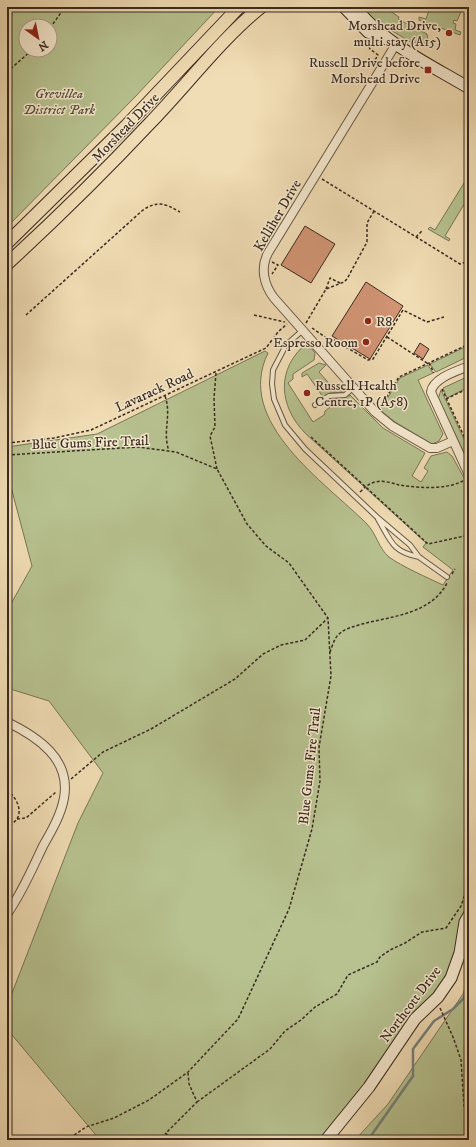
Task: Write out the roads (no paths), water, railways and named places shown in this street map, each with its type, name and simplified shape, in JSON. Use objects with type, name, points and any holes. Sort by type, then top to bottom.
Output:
[{"type":"main road","name":"Morshead Drive","points":[[7,243],[127,125],[239,7]]},
{"type":"main road","name":"Morshead Drive","points":[[7,264],[150,124],[236,30],[261,7]]},
{"type":"street","points":[[344,7],[368,32],[392,42],[469,88]]},
{"type":"street","points":[[356,7],[363,17],[392,42]]},
{"type":"street","name":"Kelliher Drive","points":[[392,42],[266,256],[264,276],[267,288],[354,388],[384,420],[425,447],[437,448],[453,441]]},
{"type":"street","points":[[467,478],[453,441],[432,396],[432,388],[440,380],[469,366]]},
{"type":"street","points":[[7,722],[29,733],[46,747],[58,760],[64,772],[66,784],[64,800],[54,825],[28,878],[7,914]]},
{"type":"street","name":"Northcott Drive","points":[[326,1140],[369,1087],[415,1019],[438,997],[451,978],[460,953],[465,922],[469,915]]},
{"type":"lane","points":[[303,330],[286,345],[274,366],[272,384],[277,408],[285,425],[295,439],[377,517],[410,545],[419,557],[449,578]]},
{"type":"lane","points":[[315,405],[329,396],[345,395],[354,388]]},
{"type":"lane","points":[[377,517],[397,549],[405,554],[419,557]]},
{"type":"waterway","points":[[368,1140],[413,1076],[413,1049],[434,1021],[453,1009],[463,999],[469,987]]},
{"type":"place","name":"Morshead Drive, multi stay (A15)","points":[[449,33]]},
{"type":"place","name":"Russell Drive before Morshead Drive","points":[[428,70]]},
{"type":"place","name":"R8","points":[[368,321]]},
{"type":"place","name":"Espresso Room","points":[[366,342]]},
{"type":"place","name":"Russell Health Centre, 1P (A58)","points":[[307,393]]},
{"type":"park label","name":"Grevillea District Park","points":[[59,102]]}]
